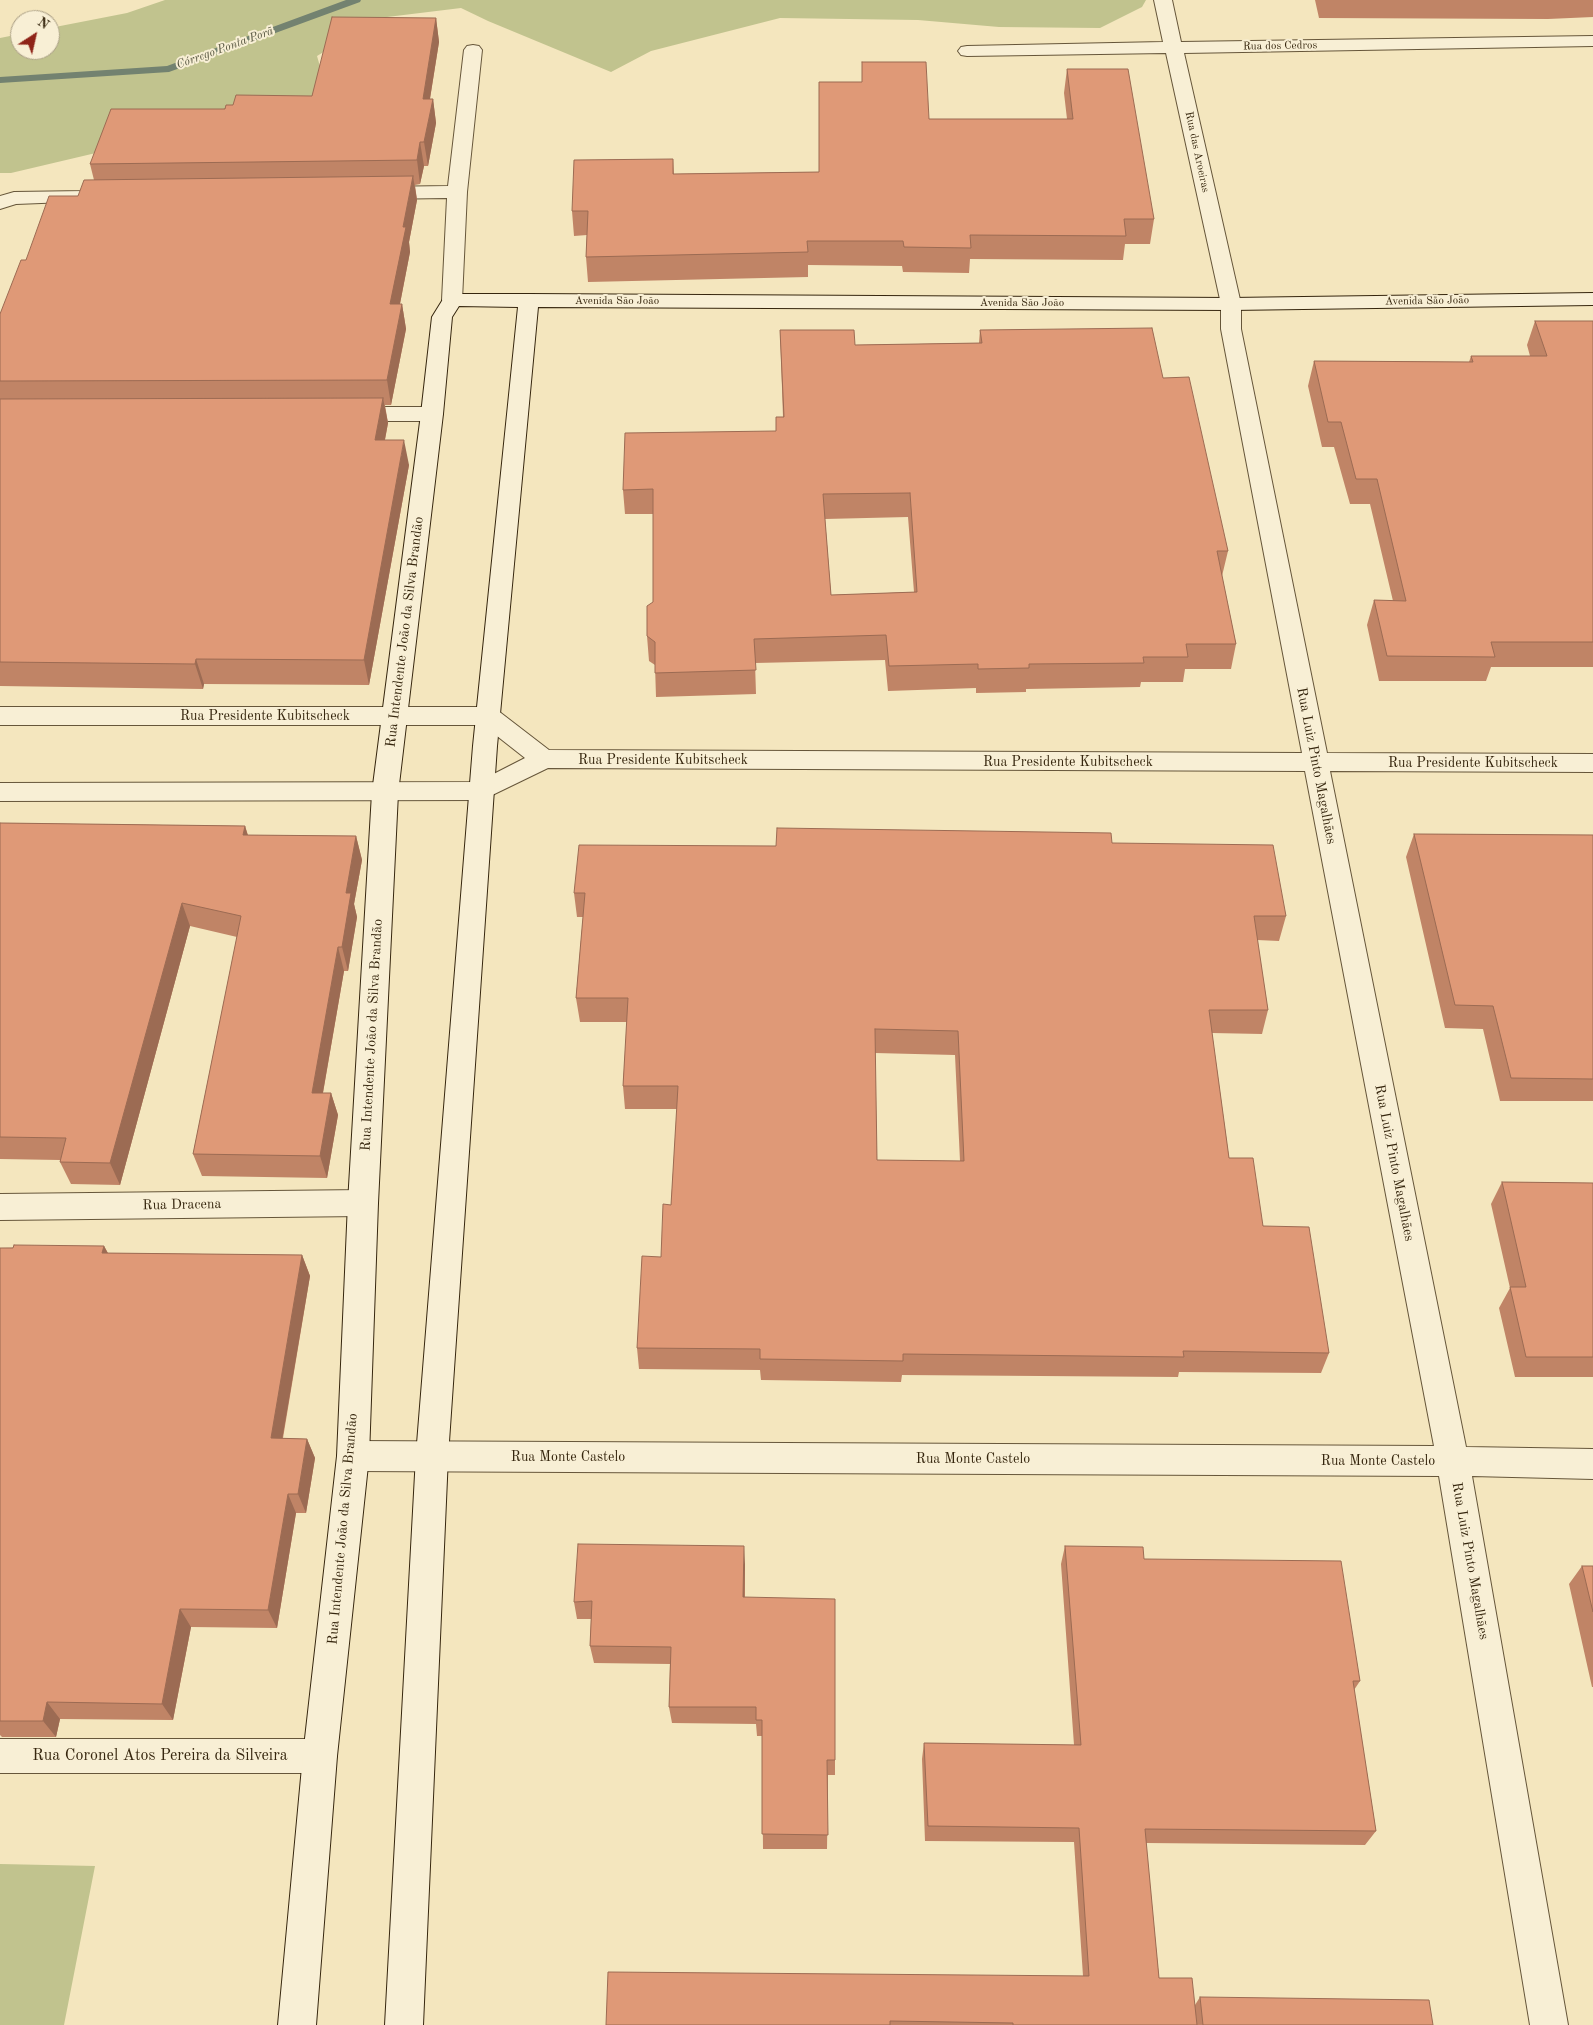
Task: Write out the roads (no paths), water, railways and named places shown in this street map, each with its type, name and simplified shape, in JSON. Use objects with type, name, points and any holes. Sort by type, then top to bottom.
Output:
[{"type":"street","name":"Rua das Aroeiras","points":[[1163,0],[1231,304]]},
{"type":"street","name":"Rua dos Cedros","points":[[967,51],[1593,41]]},
{"type":"street","name":"Rua Intendente João da Silva Brandão","points":[[297,2025],[320,1756],[353,1456],[385,793],[432,414],[442,317],[452,300],[457,192],[473,50]]},
{"type":"street","points":[[358,193],[457,192]]},
{"type":"street","points":[[7,200],[103,197]]},
{"type":"street","name":"Avenida São João","points":[[452,300],[1231,304],[1593,299]]},
{"type":"street","points":[[404,2025],[432,1456],[488,716],[529,300]]},
{"type":"street","name":"Rua Luiz Pinto Magalhães","points":[[1231,304],[1232,329],[1453,1461],[1549,2025]]},
{"type":"street","points":[[324,414],[432,414]]},
{"type":"street","name":"Rua Presidente Kubitscheck","points":[[0,716],[488,716]]},
{"type":"street","points":[[488,716],[544,759]]},
{"type":"street","name":"Rua Presidente Kubitscheck","points":[[0,792],[385,793],[482,791],[544,759],[1593,763]]},
{"type":"street","name":"Rua Dracena","points":[[0,1206],[364,1203]]},
{"type":"street","name":"Rua Monte Castelo","points":[[353,1456],[1453,1461],[1593,1464]]},
{"type":"street","name":"Rua Coronel Atos Pereira da Silveira","points":[[0,1756],[320,1756]]},
{"type":"waterway","name":"Córrego Ponta Porã","points":[[0,80],[169,69],[356,0]]}]
